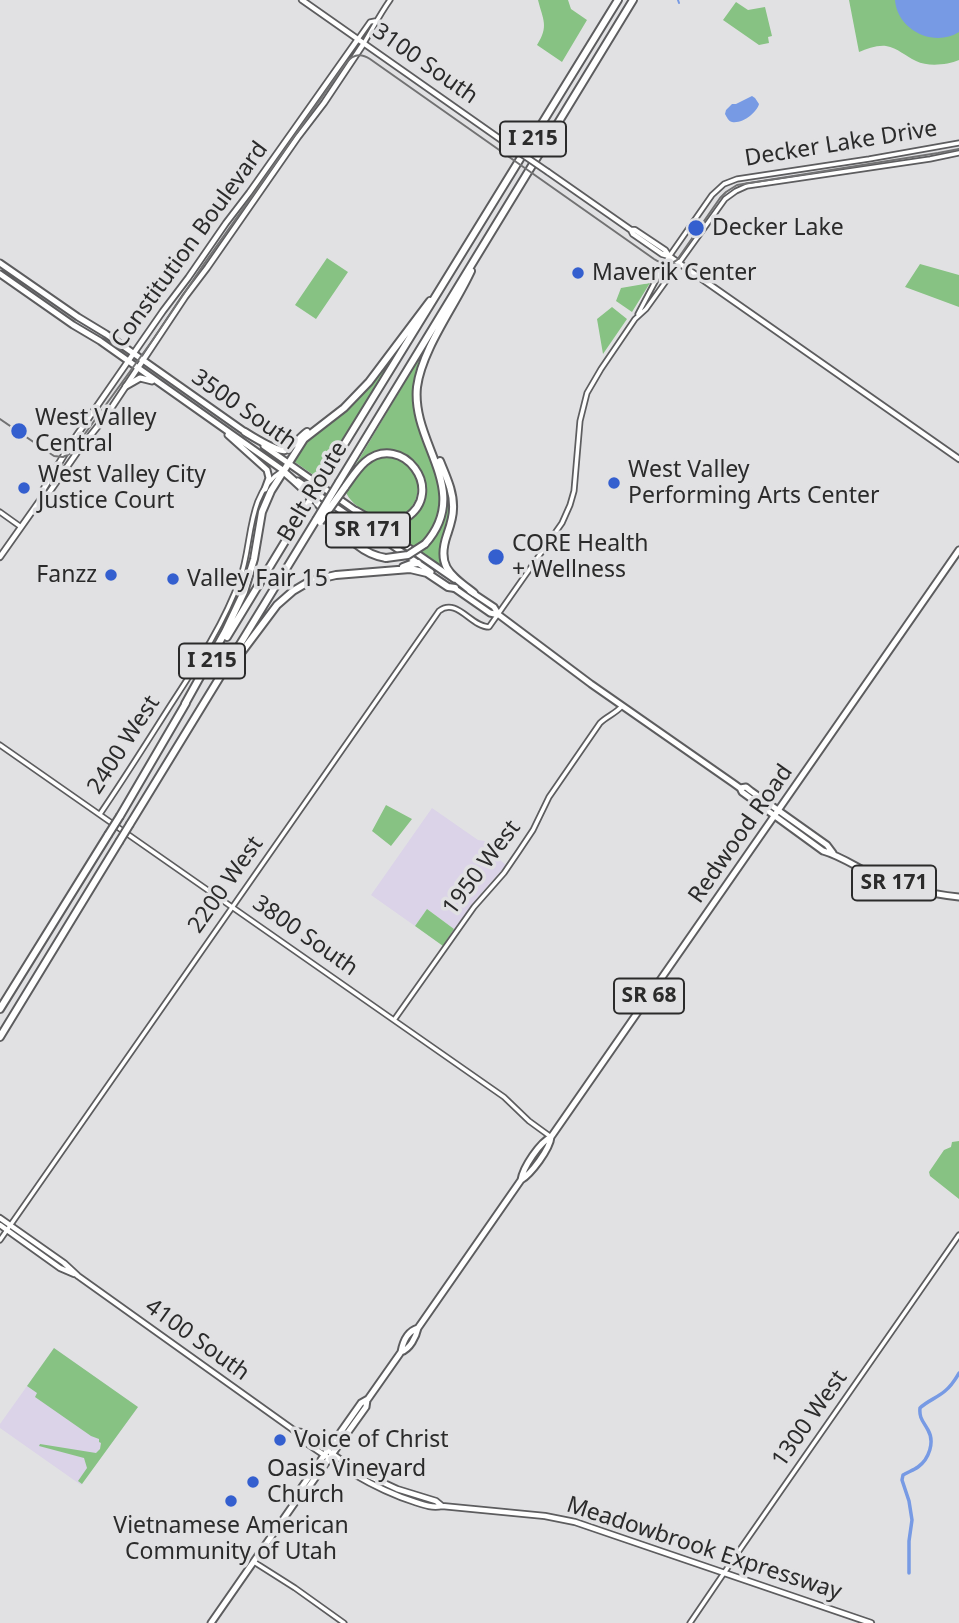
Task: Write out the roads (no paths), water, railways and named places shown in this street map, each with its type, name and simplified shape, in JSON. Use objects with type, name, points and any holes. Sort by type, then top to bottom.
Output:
[{"type":"highway","name":"Belt Route","points":[[0,1009],[618,0]]},
{"type":"highway","name":"Belt Route","points":[[0,1037],[298,549],[342,485],[482,246],[633,0]]},
{"type":"highway","points":[[284,471],[358,546],[370,554],[386,558],[408,555],[425,544],[438,525],[444,498],[442,480],[418,413],[416,396],[421,369],[427,352],[482,246]]},
{"type":"highway","points":[[186,704],[244,592],[254,559],[264,506],[301,442],[344,408],[374,376],[449,278]]},
{"type":"highway","points":[[421,369],[419,392],[422,417],[451,491],[453,503],[452,520],[443,548],[443,561],[450,574],[474,593]]},
{"type":"highway","points":[[245,432],[282,450],[316,429]]},
{"type":"highway","points":[[342,485],[371,458],[382,454],[404,458],[419,474],[421,499],[404,519],[383,523],[356,511]]},
{"type":"highway","points":[[395,570],[418,563]]},
{"type":"highway","points":[[202,706],[270,613],[293,591],[310,581],[327,576],[410,569],[423,571],[447,587],[455,588]]},
{"type":"main road","name":"3100 South","points":[[302,0],[631,230],[633,234],[678,262],[959,459]]},
{"type":"main road","name":"Constitution Boulevard","points":[[43,496],[43,490],[64,453],[358,39]]},
{"type":"main road","name":"Constitution Boulevard","points":[[0,557],[111,408],[185,297],[330,96],[364,44]]},
{"type":"main road","name":"3500 South","points":[[0,262],[494,607],[499,615],[622,706],[740,788],[746,787],[776,813],[827,845],[835,854],[894,883],[959,897]]},
{"type":"main road","name":"3500 South","points":[[0,274],[490,613],[499,615]]},
{"type":"main road","points":[[126,386],[140,378],[159,384]]},
{"type":"main road","points":[[221,428],[267,470],[269,478],[265,489]]},
{"type":"main road","name":"Redwood Road","points":[[211,1623],[298,1498],[303,1495],[361,1403],[368,1399],[401,1352],[406,1350],[418,1328],[520,1180],[528,1176],[550,1143],[551,1137],[959,550]]},
{"type":"main road","points":[[0,1218],[9,1228]]},
{"type":"main road","points":[[0,1225],[9,1228]]},
{"type":"main road","name":"4100 South","points":[[9,1228],[64,1263],[78,1276],[295,1431],[302,1432],[329,1455]]},
{"type":"main road","name":"Meadowbrook Expressway","points":[[329,1455],[381,1482],[436,1501],[442,1506]]},
{"type":"main road","name":"Meadowbrook Expressway","points":[[329,1455],[350,1473],[427,1506],[545,1516],[575,1522],[871,1623]]},
{"type":"main road","points":[[395,1494],[397,1492],[416,1496]]},
{"type":"street","name":"Constitution Boulevard","points":[[358,39],[390,0]]},
{"type":"street","name":"Constitution Boulevard","points":[[364,44],[375,26],[375,20]]},
{"type":"street","name":"Decker Lake Drive","points":[[499,615],[565,517],[575,483],[584,401],[596,376],[635,319],[669,256],[720,186],[732,180],[959,143]]},
{"type":"street","name":"Decker Lake Drive","points":[[635,319],[646,309],[725,199],[743,188],[959,153]]},
{"type":"street","name":"2400 West","points":[[100,814],[183,686],[227,611],[243,572],[255,511],[265,489],[276,475],[284,471]]},
{"type":"street","points":[[0,512],[21,527]]},
{"type":"street","name":"2200 West","points":[[0,1240],[439,611],[446,606],[453,607],[486,628],[499,615]]},
{"type":"street","name":"1950 West","points":[[394,1020],[478,901],[519,852],[549,797],[600,723],[622,706]]},
{"type":"street","name":"3800 South","points":[[0,745],[505,1097],[529,1121],[551,1137]]},
{"type":"street","name":"1300 West","points":[[690,1623],[959,1235]]},
{"type":"street","points":[[254,1562],[344,1623]]},
{"type":"water","points":[[895,0],[959,0],[959,32],[939,38],[918,33],[902,20]]},
{"type":"water","points":[[752,96],[759,104],[749,117],[741,121],[730,121],[725,114],[726,110],[732,104]]},
{"type":"waterway","points":[[909,1573],[912,1520],[903,1475],[922,1464],[930,1450],[930,1435],[921,1417],[920,1408],[947,1389],[959,1373]]},
{"type":"tram line","points":[[0,419],[54,456],[63,457],[71,453],[346,63],[354,56],[370,59],[654,259],[666,264],[677,260],[720,198],[737,185],[959,149]]},
{"type":"place","name":"Decker Lake","points":[[696,228]]},
{"type":"place","name":"Maverik Center","points":[[578,273]]},
{"type":"place","name":"West Valley Central","points":[[19,431]]},
{"type":"place","name":"West Valley Performing Arts Center","points":[[614,483]]},
{"type":"place","name":"West Valley City Justice Court","points":[[24,488]]},
{"type":"place","name":"CORE Health + Wellness","points":[[496,557]]},
{"type":"place","name":"Fanzz","points":[[111,575]]},
{"type":"place","name":"Valley Fair 15","points":[[173,579]]},
{"type":"place","name":"Voice of Christ","points":[[280,1440]]},
{"type":"place","name":"Oasis Vineyard Church","points":[[253,1482]]},
{"type":"place","name":"Vietnamese American Community of Utah","points":[[231,1501]]}]
